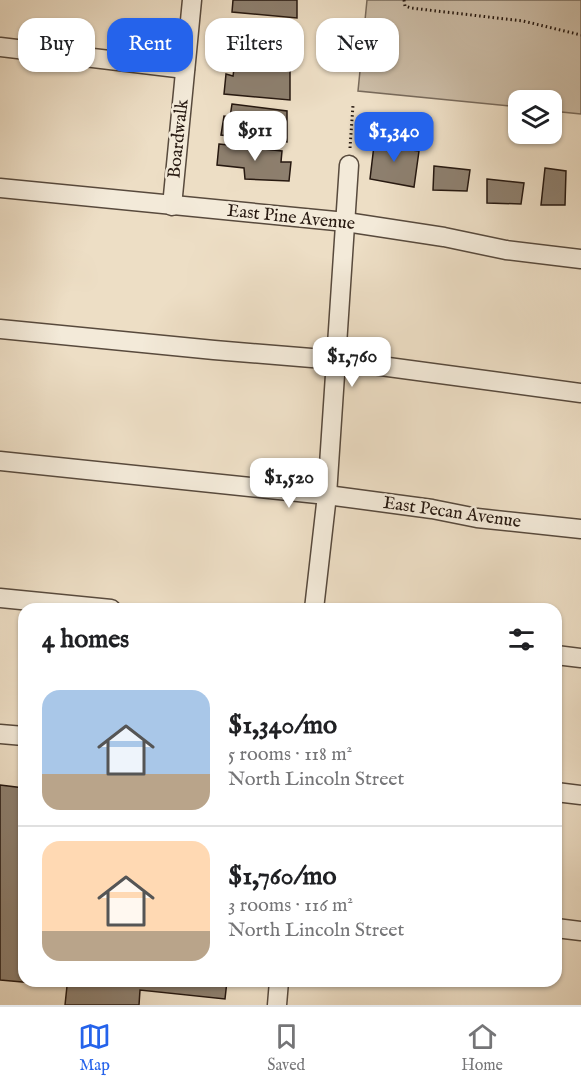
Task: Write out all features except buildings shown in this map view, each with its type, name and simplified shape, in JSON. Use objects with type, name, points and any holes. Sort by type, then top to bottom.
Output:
[{"type":"street","name":"Boardwalk","points":[[190,18],[192,0]]},
{"type":"street","points":[[0,47],[107,60]]},
{"type":"street","name":"Boardwalk","points":[[172,206],[185,72]]},
{"type":"street","points":[[315,603],[327,495],[349,165]]},
{"type":"street","name":"East Pine Avenue","points":[[0,188],[346,222],[444,237],[506,250],[581,259]]},
{"type":"street","points":[[0,329],[336,360],[581,393]]},
{"type":"street","name":"East Pecan Avenue","points":[[0,461],[327,495],[432,509],[477,518],[581,529]]},
{"type":"street","points":[[0,598],[50,603]]},
{"type":"street","points":[[562,656],[581,658]]},
{"type":"street","points":[[0,734],[18,736]]},
{"type":"street","points":[[562,793],[581,795]]},
{"type":"street","points":[[562,929],[581,931]]},
{"type":"street","points":[[277,1005],[278,987]]},
{"type":"path","points":[[404,0],[405,6],[411,8],[523,21],[581,35]]},
{"type":"path","points":[[349,165],[353,105]]},
{"type":"shaded area","points":[[367,0],[581,0],[581,114],[562,112],[562,90],[508,90],[508,106],[358,91],[360,72],[399,72],[399,18],[365,18]]}]
